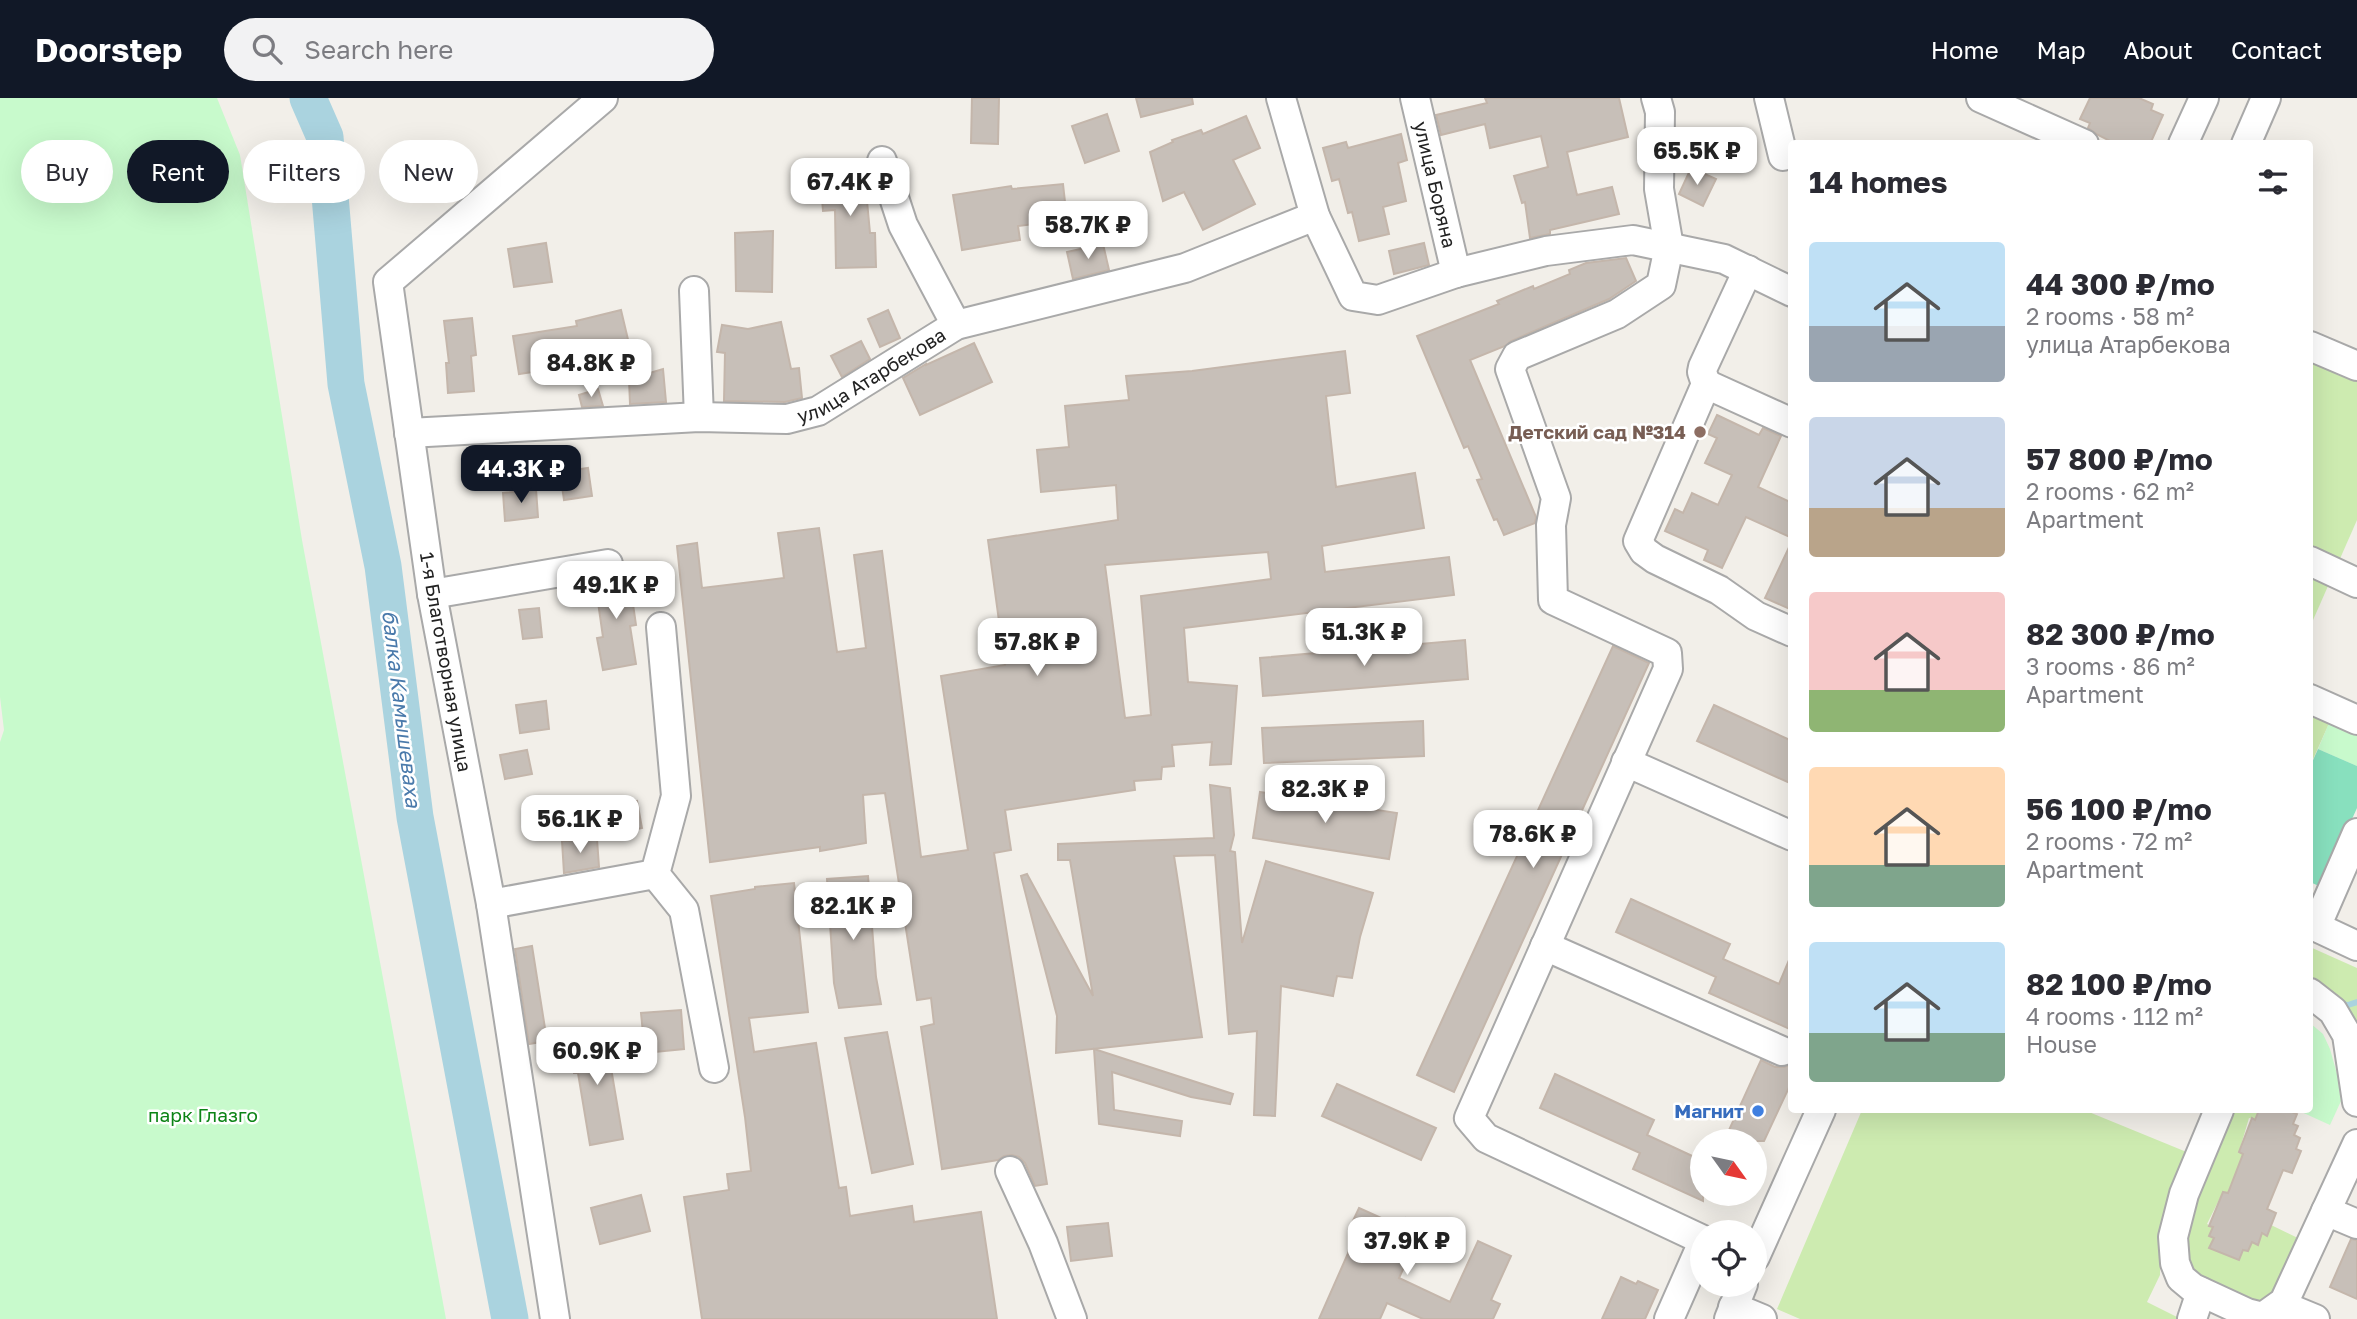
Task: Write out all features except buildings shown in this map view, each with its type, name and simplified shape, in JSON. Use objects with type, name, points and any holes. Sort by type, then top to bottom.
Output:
[{"type":"street","name":"1-я Благотворная улица","points":[[555,1319],[491,904],[432,594],[388,282],[603,98]]},
{"type":"street","points":[[1281,98],[1315,216],[1353,296],[1378,300],[1456,272],[1546,251],[1633,240],[1724,259],[1788,290]]},
{"type":"street","name":"улица Боряна","points":[[1415,98],[1456,272]]},
{"type":"street","points":[[1656,98],[1660,112],[1659,188],[1669,247],[1661,285],[1617,314],[1517,356],[1510,369],[1556,498],[1551,525],[1553,600],[1667,653],[1668,669],[1469,1118],[1486,1138],[1690,1235]]},
{"type":"street","points":[[1769,98],[1783,156]]},
{"type":"street","points":[[1981,98],[2075,140]]},
{"type":"street","points":[[2185,140],[2204,98]]},
{"type":"street","points":[[2248,140],[2266,98]]},
{"type":"street","points":[[882,161],[903,225],[956,325]]},
{"type":"street","name":"улица Атарбекова","points":[[409,433],[699,417],[787,419],[818,411],[956,325],[1185,268],[1315,216]]},
{"type":"street","points":[[1748,270],[1703,367],[1706,384],[1638,541],[1644,551],[1655,559],[1719,590],[1756,616],[1788,630]]},
{"type":"street","points":[[694,291],[699,417]]},
{"type":"street","points":[[2313,347],[2357,366]]},
{"type":"street","points":[[1706,384],[1788,421]]},
{"type":"street","points":[[2313,562],[2357,583]]},
{"type":"street","points":[[432,594],[608,564]]},
{"type":"street","points":[[654,874],[676,796],[661,627]]},
{"type":"street","points":[[2313,700],[2357,720]]},
{"type":"street","points":[[1626,762],[1788,834]]},
{"type":"street","points":[[2357,833],[2313,926],[2357,946]]},
{"type":"street","points":[[491,904],[654,874]]},
{"type":"street","points":[[654,874],[684,910],[714,1068]]},
{"type":"street","points":[[1545,946],[1783,1051]]},
{"type":"street","points":[[2313,995],[2333,1011],[2347,1035],[2357,1102]]},
{"type":"street","points":[[1767,1230],[1820,1113]]},
{"type":"street","points":[[2218,1113],[2184,1194],[2173,1237],[2175,1263],[2181,1278],[2201,1292],[2247,1313],[2263,1317],[2281,1305],[2357,1144]]},
{"type":"street","points":[[1010,1171],[1043,1243],[1072,1319]]},
{"type":"street","points":[[2326,1211],[2357,1224]]},
{"type":"street","points":[[1669,1319],[1690,1271]]},
{"type":"street","points":[[2192,1319],[2201,1292]]},
{"type":"street","points":[[1735,1304],[1762,1319]]},
{"type":"street","points":[[2281,1305],[2315,1319]]},
{"type":"green space","name":"парк Глазго","points":[[0,98],[217,98],[240,155],[243,203],[248,203],[302,540],[446,1319],[0,1319],[0,742],[4,730],[0,697]]},
{"type":"green space","points":[[2313,348],[2357,366],[2357,520],[2313,620]]},
{"type":"green space","points":[[2313,712],[2332,717],[2313,759]]},
{"type":"green space","points":[[2332,716],[2357,727],[2357,766],[2318,749]]},
{"type":"green space","points":[[2318,749],[2357,766],[2357,808],[2321,887],[2313,883],[2313,760]]},
{"type":"green space","points":[[2313,948],[2357,968],[2357,1059],[2313,989]]},
{"type":"green space","points":[[2313,1026],[2323,1034],[2337,1074],[2341,1101],[2330,1125],[2304,1113],[2313,1113]]},
{"type":"green space","points":[[1861,1113],[2091,1113],[2189,1153],[2161,1222],[2160,1275],[2147,1302],[2181,1319],[1800,1319],[1777,1309]]},
{"type":"green space","points":[[2234,1113],[2261,1113],[2255,1120],[2249,1118],[2239,1152],[2243,1154],[2234,1184],[2231,1184],[2228,1193],[2223,1192],[2207,1224],[2213,1227],[2209,1236],[2214,1238],[2210,1248],[2239,1260],[2243,1250],[2252,1242],[2258,1244],[2262,1233],[2267,1235],[2271,1225],[2302,1240],[2267,1307],[2190,1273],[2182,1229],[2226,1122]]},
{"type":"waterway","name":"балка Камышеваха","points":[[308,98],[325,137],[346,384],[383,566],[415,817],[510,1319]]},
{"type":"waterway","points":[[2339,1004],[2357,1002]]},
{"type":"place","name":"Детский сад №314","points":[[1700,432]]},
{"type":"place","name":"Магнит","points":[[1758,1111]]}]
